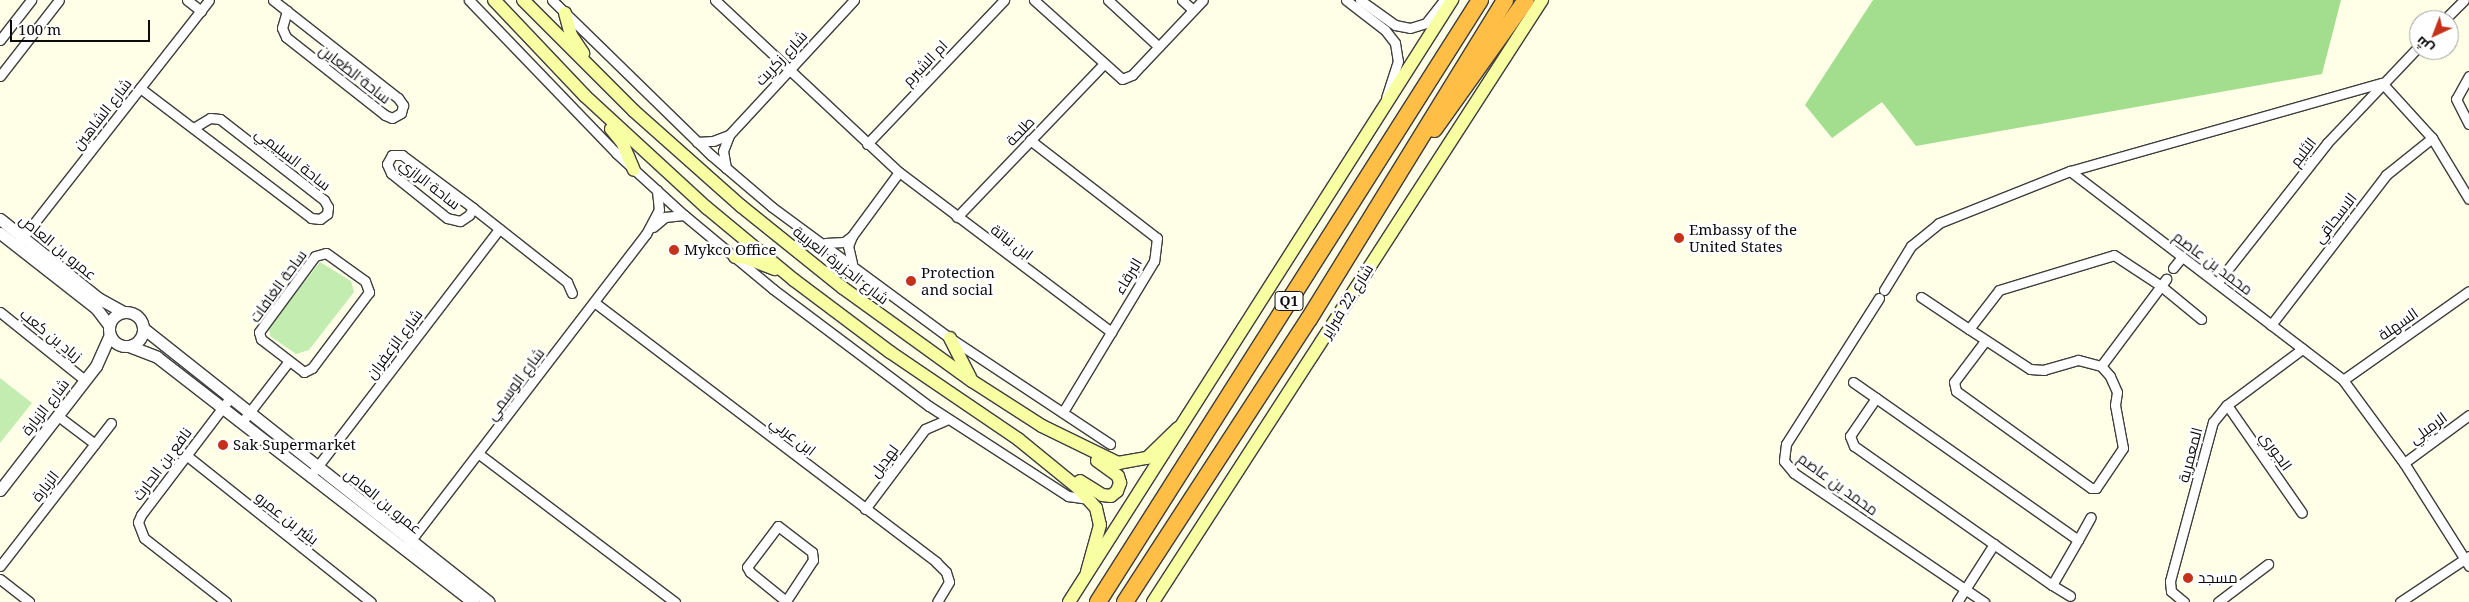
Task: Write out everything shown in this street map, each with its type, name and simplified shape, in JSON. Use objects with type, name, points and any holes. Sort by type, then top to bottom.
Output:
[{"type":"highway","name":"Q1","points":[[1098,602],[1480,0]]},
{"type":"highway","name":"شارع 22 فبراير","points":[[1125,602],[1411,155],[1505,0]]},
{"type":"highway","points":[[1411,155],[1447,114],[1526,0]]},
{"type":"main road","points":[[494,0],[585,96],[707,208],[794,280],[890,352],[1018,439],[1043,453],[1098,494],[1106,496],[1117,491],[1120,479],[1115,472],[1042,426]]},
{"type":"main road","name":"شارع الجزيرة العربية","points":[[523,0],[596,75],[677,151],[786,244],[885,320],[972,381],[1042,426],[1092,453],[1128,463],[1156,452],[1178,428]]},
{"type":"main road","points":[[1069,602],[1452,0]]},
{"type":"main road","name":"شارع 22 فبراير","points":[[1153,602],[1227,493],[1542,0]]},
{"type":"main road","points":[[565,13],[571,35],[596,75]]},
{"type":"main road","points":[[585,96],[622,142],[634,170]]},
{"type":"main road","points":[[734,257],[764,264],[794,280]]},
{"type":"main road","points":[[950,338],[972,381]]},
{"type":"main road","points":[[1018,439],[1089,499],[1098,513],[1101,530],[1087,572]]},
{"type":"street","points":[[0,40],[31,0]]},
{"type":"street","points":[[0,76],[60,0]]},
{"type":"street","points":[[187,0],[201,11]]},
{"type":"street","name":"شارع الشاهين","points":[[20,241],[209,0]]},
{"type":"street","name":"ساحة الظعاين","points":[[273,0],[398,98],[403,105],[399,116],[392,118],[385,115],[286,37],[282,28],[287,11]]},
{"type":"street","points":[[470,0],[634,170],[684,215],[818,326],[948,419],[1068,496],[1089,499]]},
{"type":"street","name":"شارع الجزيرة العربية","points":[[552,0],[726,168],[950,338],[1110,444]]},
{"type":"street","name":"ابن نباتة","points":[[715,0],[899,172],[1111,332]]},
{"type":"street","name":"شارع زكريت","points":[[729,135],[854,0]]},
{"type":"street","name":"ام الشبرم","points":[[867,144],[1004,0]]},
{"type":"street","points":[[1034,0],[1118,78],[1129,77],[1202,0]]},
{"type":"street","points":[[1108,0],[1159,47]]},
{"type":"street","points":[[1182,0],[1193,10]]},
{"type":"street","points":[[1346,0],[1385,30],[1395,43],[1398,61],[1385,106]]},
{"type":"street","points":[[1360,0],[1395,25],[1410,28],[1426,23],[1444,0]]},
{"type":"street","points":[[2454,10],[2464,0]]},
{"type":"street","name":"الثليم","points":[[2217,284],[2327,143],[2409,56]]},
{"type":"street","name":"طلحة","points":[[957,217],[1103,65]]},
{"type":"street","points":[[2469,76],[2456,99],[2469,124]]},
{"type":"street","points":[[2070,171],[2382,83],[2432,138],[2469,199]]},
{"type":"street","name":"ساحة السليمي","points":[[140,88],[195,127],[311,218],[320,219],[327,214],[328,207],[324,200],[220,119],[210,118],[195,127]]},
{"type":"street","points":[[697,142],[713,141],[729,135]]},
{"type":"street","points":[[726,168],[723,151],[729,135]]},
{"type":"street","name":"الاسحاقي","points":[[2271,325],[2386,175],[2432,138]]},
{"type":"street","name":"البرقاء","points":[[1030,140],[1157,238],[1154,261],[1063,412]]},
{"type":"street","name":"ساحة الرازي","points":[[474,208],[463,220],[450,220],[391,173],[388,160],[392,155],[402,155],[474,208],[567,282],[572,293]]},
{"type":"street","name":"محمد بن عاصم","points":[[1984,602],[1794,473],[1784,461],[1786,444],[1911,246],[1933,227],[2070,171],[2343,380],[2404,463],[2467,560]]},
{"type":"street","points":[[854,266],[848,246],[852,236],[899,172]]},
{"type":"street","name":"شارع الوسمي","points":[[406,546],[479,454],[646,234],[659,210],[658,190]]},
{"type":"street","name":"شارع الوسمي","points":[[646,234],[665,217],[684,215]]},
{"type":"street","name":"عمرو بن العاص","points":[[0,219],[20,241],[96,308],[109,330]]},
{"type":"street","name":"شارع الزعفران","points":[[314,471],[499,229]]},
{"type":"street","name":"عمرو بن العاص","points":[[0,233],[20,241],[98,298],[123,312]]},
{"type":"street","points":[[823,243],[838,243],[852,236]]},
{"type":"street","name":"ساحة الغافات","points":[[326,253],[366,281],[369,288],[368,295],[310,370],[301,371],[289,361],[261,339],[260,328],[315,256],[326,253]]},
{"type":"street","points":[[1969,329],[2000,290],[2109,257],[2122,259],[2163,282],[2201,319]]},
{"type":"street","points":[[2173,268],[2182,257]]},
{"type":"street","points":[[2101,366],[2163,282]]},
{"type":"street","name":"السهلة","points":[[2343,380],[2469,291]]},
{"type":"street","points":[[1921,297],[2030,369],[2044,370],[2078,360],[2101,366],[2117,392],[2115,405],[2123,448],[2096,488],[2091,488],[1956,391],[1954,382],[1985,341]]},
{"type":"street","name":"ابن عربي","points":[[594,302],[946,572],[949,582],[937,602]]},
{"type":"street","name":"زياد بن كعب","points":[[0,312],[85,380]]},
{"type":"street","points":[[123,312],[136,316],[143,328],[138,341],[126,346],[109,330],[114,316],[123,312]]},
{"type":"street","name":"عمرو بن العاص","points":[[143,328],[226,403]]},
{"type":"street","name":"شارع الزبارة","points":[[96,366],[109,330]]},
{"type":"street","name":"عمرو بن العاص","points":[[126,346],[157,357],[226,403],[406,546],[482,601]]},
{"type":"street","name":"شارع الزبارة","points":[[0,490],[96,366],[126,346]]},
{"type":"street","name":"المعمرية","points":[[2184,602],[2172,591],[2172,575],[2213,422],[2227,405],[2302,348]]},
{"type":"street","points":[[245,417],[289,361]]},
{"type":"street","points":[[1853,382],[2078,540]]},
{"type":"street","points":[[1876,398],[1850,436],[1854,446],[2070,596]]},
{"type":"street","name":"نافع بن الحارث","points":[[226,403],[141,515],[139,531],[226,602]]},
{"type":"street","name":"الجوري","points":[[2227,405],[2302,513]]},
{"type":"street","name":"لهديل","points":[[865,510],[924,430],[929,406]]},
{"type":"street","name":"الرميلي","points":[[2404,463],[2469,415]]},
{"type":"street","points":[[58,416],[95,444]]},
{"type":"street","name":"لهديل","points":[[924,430],[948,419]]},
{"type":"street","name":"الزبارة","points":[[0,566],[111,423]]},
{"type":"street","points":[[479,454],[674,602]]},
{"type":"street","name":"بشر بن عمرو","points":[[186,455],[371,602]]},
{"type":"street","points":[[2052,585],[2092,517]]},
{"type":"street","points":[[778,526],[808,545],[813,560],[787,602],[747,567],[778,526]]},
{"type":"street","points":[[1957,602],[1994,544]]},
{"type":"street","points":[[2400,602],[2467,560]]},
{"type":"street","points":[[2218,602],[2268,564]]},
{"type":"street","points":[[0,579],[29,602]]},
{"type":"green space","points":[[1873,0],[2341,0],[2322,74],[1916,146],[1882,102],[1832,138],[1805,105]]},
{"type":"green space","points":[[320,262],[351,281],[354,292],[309,350],[296,354],[270,336],[269,327]]},
{"type":"green space","points":[[0,378],[32,403],[0,443]]},
{"type":"place","name":"Embassy of the United States","points":[[1679,238]]},
{"type":"place","name":"Mykco Office","points":[[674,250]]},
{"type":"place","name":"Protection and social","points":[[911,281]]},
{"type":"place","name":"Sak Supermarket","points":[[223,445]]},
{"type":"place","name":"مسجد","points":[[2188,578]]}]
